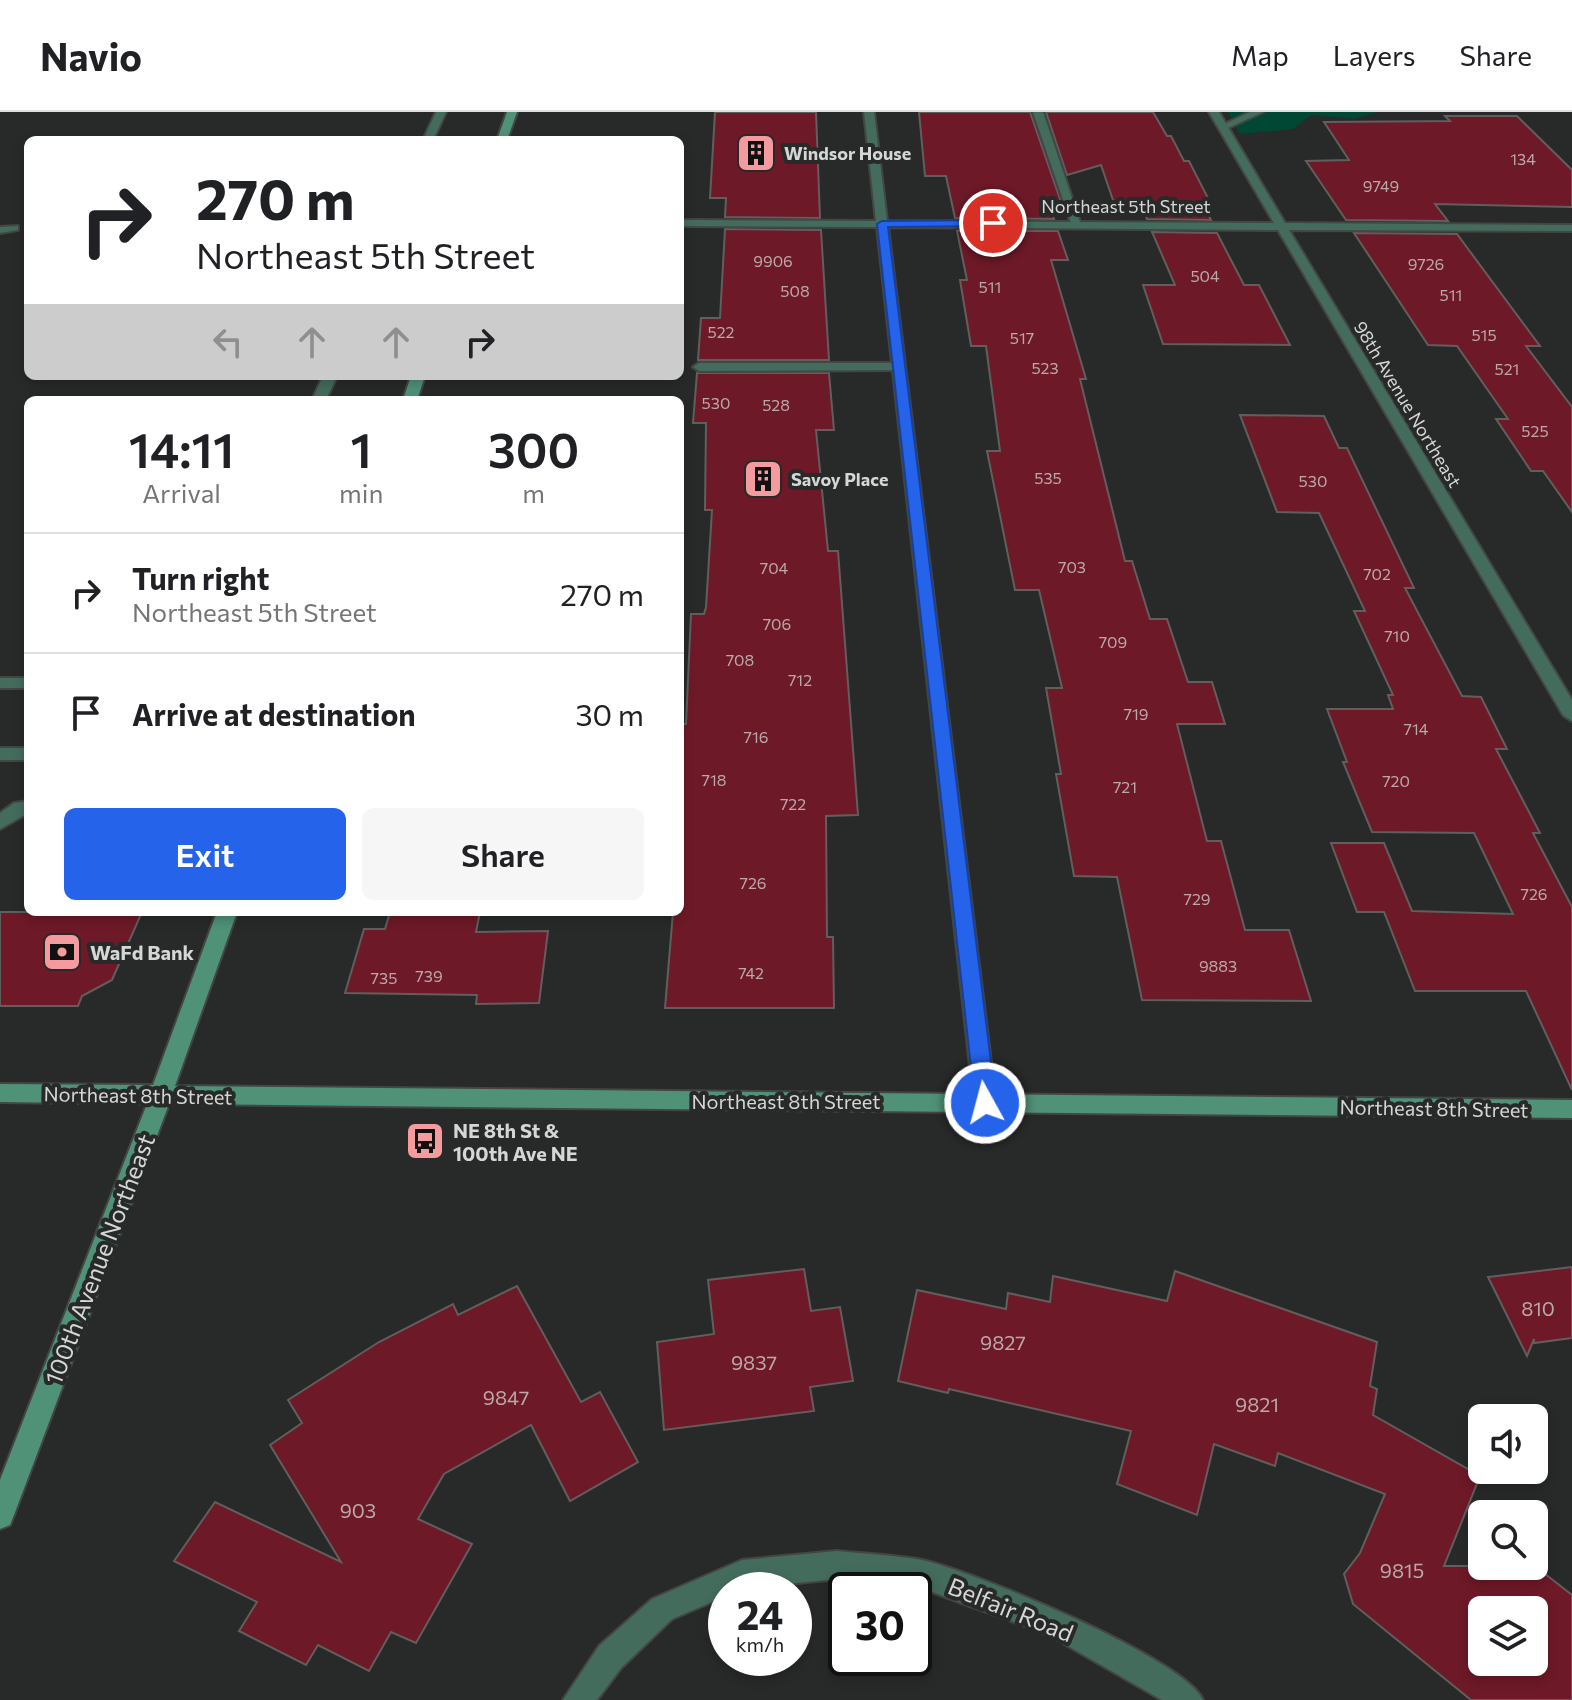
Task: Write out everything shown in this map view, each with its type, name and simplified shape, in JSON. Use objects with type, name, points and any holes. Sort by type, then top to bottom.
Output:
[{"type":"main road","points":[[503,136],[512,112]]},
{"type":"main road","name":"100th Avenue Northeast","points":[[0,1515],[162,1095],[226,916]]},
{"type":"main road","name":"Northeast 8th Street","points":[[0,1093],[1572,1109]]},
{"type":"street","points":[[430,136],[441,112]]},
{"type":"street","points":[[869,112],[985,1103]]},
{"type":"street","points":[[1038,112],[1077,223]]},
{"type":"street","name":"98th Avenue Northeast","points":[[1214,112],[1572,715]]},
{"type":"street","points":[[1223,127],[1258,112]]},
{"type":"street","name":"Northeast 5th Street","points":[[684,223],[1572,228]]},
{"type":"street","points":[[0,230],[14,228]]},
{"type":"street","points":[[699,367],[899,367]]},
{"type":"street","points":[[0,683],[24,683]]},
{"type":"street","points":[[0,754],[24,754]]},
{"type":"street","points":[[0,823],[24,807]]},
{"type":"street","name":"Belfair Road","points":[[578,1700],[610,1657],[662,1609],[742,1574],[837,1565],[924,1575],[1057,1623],[1188,1700]]},
{"type":"green space","points":[[1228,112],[1378,112],[1354,119],[1311,115],[1293,129],[1240,134]]},
{"type":"building","name":"Windsor House","points":[[715,112],[816,112],[820,218],[725,217],[726,198],[710,198]]},
{"type":"building","points":[[919,112],[1030,112],[1061,202],[1048,202],[1054,219],[955,218],[946,176],[925,176]]},
{"type":"building","points":[[1046,112],[1153,112],[1184,161],[1189,161],[1211,204],[1203,204],[1211,220],[1147,219],[1140,203],[1114,203],[1101,165],[1067,175]]},
{"type":"building","points":[[1445,116],[1517,116],[1572,170],[1572,207],[1435,204],[1448,221],[1346,220],[1306,161],[1349,160],[1324,122],[1450,121]]},
{"type":"building","points":[[725,229],[821,230],[829,360],[698,360],[701,318],[720,318]]},
{"type":"building","points":[[957,231],[1058,231],[1068,260],[1051,260],[1086,379],[1080,379],[1125,561],[1132,561],[1150,619],[1167,619],[1188,682],[1212,682],[1225,724],[1177,724],[1207,841],[1221,841],[1245,930],[1289,930],[1311,1001],[1142,1000],[1117,877],[1074,876],[1056,774],[1061,774],[1046,688],[1062,688],[1039,590],[1015,590],[987,451],[1000,451],[986,346],[971,346],[960,280],[967,280]]},
{"type":"building","points":[[1152,232],[1217,233],[1244,285],[1259,285],[1290,345],[1163,344],[1143,285],[1175,285]]},
{"type":"building","points":[[1354,233],[1457,234],[1540,346],[1526,346],[1572,407],[1572,512],[1543,471],[1531,471],[1496,419],[1508,419],[1457,346],[1428,345]]},
{"type":"building","points":[[697,373],[829,373],[834,430],[816,430],[828,551],[838,551],[858,815],[826,816],[827,937],[833,937],[834,1008],[665,1008],[673,916],[684,916],[684,724],[691,614],[704,614],[706,607],[712,510],[705,510],[706,423],[693,423]]},
{"type":"building","points":[[1240,415],[1324,416],[1339,448],[1347,448],[1414,588],[1405,588],[1462,696],[1481,697],[1507,749],[1496,749],[1540,833],[1533,833],[1572,907],[1572,1090],[1526,991],[1415,991],[1384,912],[1357,912],[1331,843],[1384,843],[1412,911],[1513,914],[1474,833],[1372,832],[1343,762],[1347,762],[1327,709],[1393,709],[1388,695],[1393,695],[1354,611],[1365,611],[1319,513],[1277,512]]},
{"type":"building","name":"WaFd Bank","points":[[0,912],[24,912],[24,916],[140,916],[112,980],[82,996],[78,1006],[0,1006]]},
{"type":"building","points":[[389,916],[479,916],[476,932],[548,931],[539,1003],[476,1004],[477,995],[345,993],[364,929],[385,929]]},
{"type":"building","points":[[1572,1267],[1572,1338],[1534,1343],[1534,1339],[1527,1356],[1488,1277]]},
{"type":"building","points":[[804,1269],[811,1311],[840,1307],[853,1381],[810,1387],[814,1411],[664,1430],[657,1342],[714,1334],[708,1280]]},
{"type":"building","points":[[1175,1271],[1377,1342],[1370,1386],[1377,1389],[1373,1415],[1468,1469],[1468,1484],[1477,1484],[1444,1566],[1468,1566],[1468,1580],[1548,1580],[1548,1576],[1572,1595],[1572,1700],[1471,1700],[1353,1604],[1344,1574],[1360,1553],[1385,1494],[1278,1453],[1275,1466],[1214,1444],[1197,1515],[1117,1484],[1131,1431],[949,1389],[948,1393],[898,1381],[917,1290],[1006,1309],[1008,1293],[1050,1302],[1053,1276],[1167,1301]]},
{"type":"building","points":[[517,1286],[581,1402],[600,1392],[638,1462],[570,1501],[531,1425],[444,1474],[418,1519],[472,1544],[416,1643],[391,1632],[369,1671],[318,1645],[306,1665],[239,1631],[257,1602],[174,1561],[215,1502],[341,1562],[270,1445],[302,1423],[288,1400],[379,1342],[453,1304],[458,1315]]},
{"type":"place","name":"Windsor House","points":[[756,153]]},
{"type":"place","name":"Savoy Place","points":[[763,479]]},
{"type":"place","name":"WaFd Bank","points":[[62,952]]},
{"type":"place","name":"NE 8th St & 100th Ave NE","points":[[425,1141]]},
{"type":"route","points":[[985,1103],[882,224],[993,223]]}]
